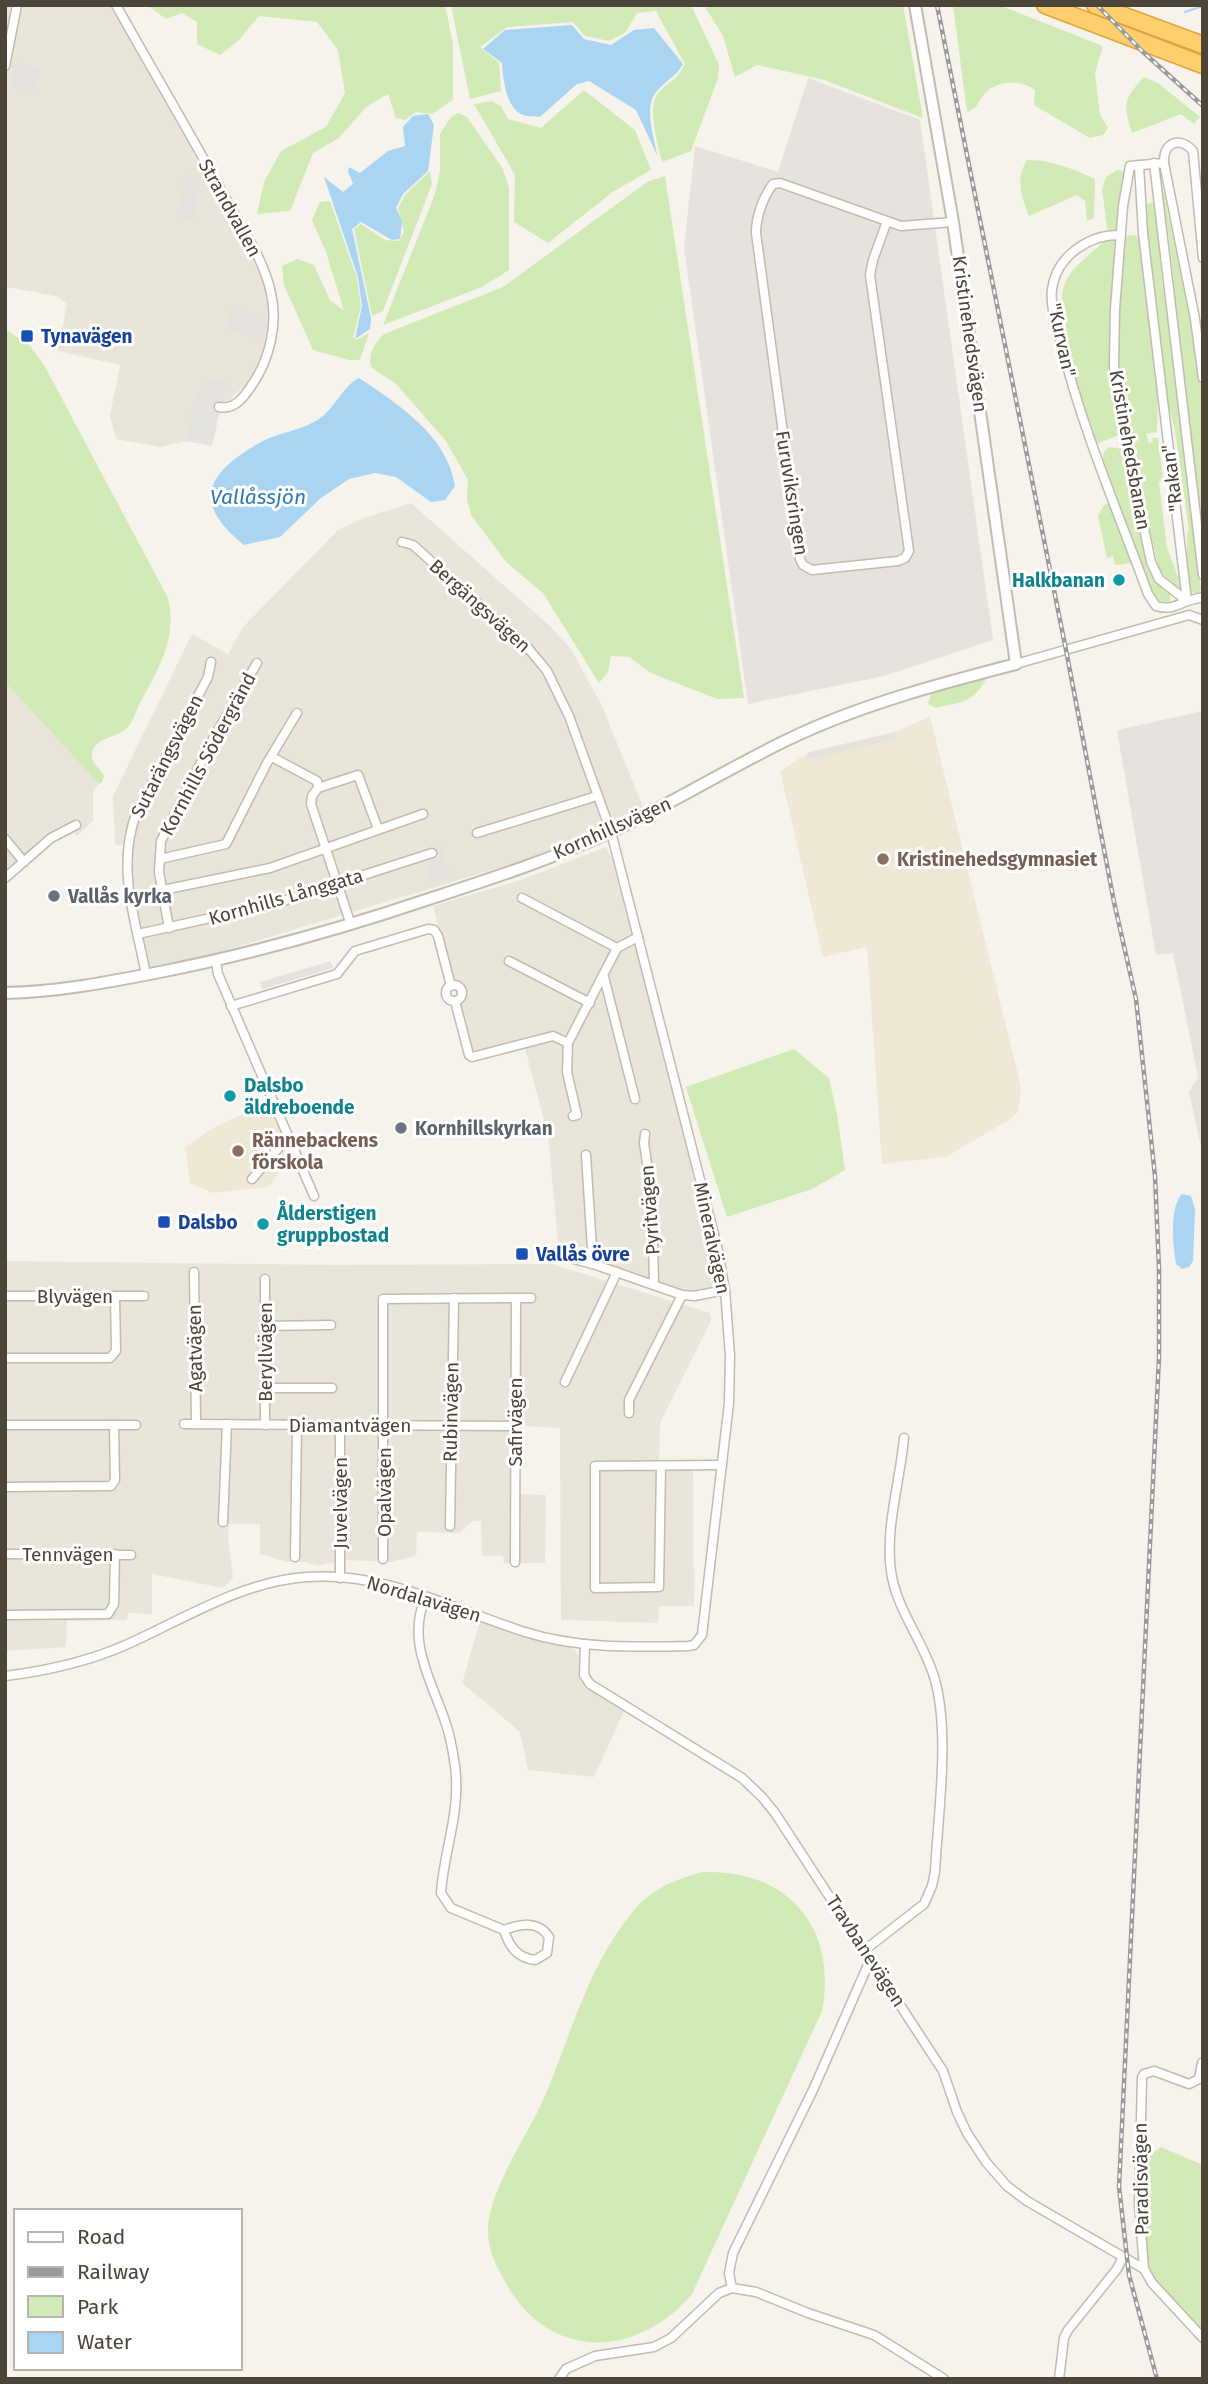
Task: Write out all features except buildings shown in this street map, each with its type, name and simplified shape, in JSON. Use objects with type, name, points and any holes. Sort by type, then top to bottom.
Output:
[{"type":"highway","points":[[1045,5],[1203,65]]},
{"type":"highway","points":[[1095,5],[1203,45]]},
{"type":"street","points":[[5,66],[17,5]]},
{"type":"street","name":"Strandvallen","points":[[116,5],[214,177],[269,284],[271,338],[264,362],[253,384],[236,404],[228,408],[219,407]]},
{"type":"street","name":"Kristinehedsvägen","points":[[915,5],[953,222],[1016,664]]},
{"type":"street","points":[[1203,258],[1193,151],[1185,144],[1174,142],[1169,144],[1165,151],[1164,163],[1195,319],[1203,378]]},
{"type":"street","points":[[1154,163],[1203,575]]},
{"type":"street","points":[[1139,165],[1164,163]]},
{"type":"street","name":"Kristinehedsbanan","points":[[1139,165],[1130,166],[1123,206],[1114,340],[1117,397],[1151,562],[1158,579],[1187,601]]},
{"type":"street","name":"\"Rakan\"","points":[[1139,165],[1143,233],[1187,601]]},
{"type":"street","name":"Furuviksringen","points":[[887,221],[870,275],[909,551],[905,558],[898,561],[812,570],[800,559],[756,224],[769,190],[778,183],[906,227],[953,222]]},
{"type":"street","name":"\"Kurvan\"","points":[[1078,403],[1052,306],[1052,288],[1060,268],[1077,247],[1092,238],[1121,235]]},
{"type":"street","name":"Kristinehedsbanan","points":[[1078,403],[1152,601],[1156,606],[1169,608],[1203,597]]},
{"type":"street","name":"Bergängsvägen","points":[[401,542],[413,545],[513,633],[538,659],[555,685],[569,716],[611,832]]},
{"type":"street","name":"Kornhillsvägen","points":[[5,993],[94,984],[146,975],[216,961],[351,925],[491,878],[611,832],[788,740],[876,704],[1189,615],[1199,613],[1203,621]]},
{"type":"street","name":"Sutarängsvägen","points":[[146,975],[126,876],[130,832],[136,814],[208,677],[211,662]]},
{"type":"street","name":"Kornhills Södergränd","points":[[169,928],[159,872],[161,841],[257,663]]},
{"type":"street","points":[[160,859],[226,844],[297,713]]},
{"type":"street","points":[[272,757],[318,785],[358,775],[378,828]]},
{"type":"street","points":[[318,785],[311,800],[351,925]]},
{"type":"street","points":[[477,833],[597,796]]},
{"type":"street","points":[[163,890],[270,868],[423,814]]},
{"type":"street","points":[[5,878],[51,838],[76,825]]},
{"type":"street","name":"Mineralvägen","points":[[611,832],[717,1246],[725,1290],[730,1356],[729,1403],[702,1635],[694,1645],[688,1646]]},
{"type":"street","points":[[5,839],[24,862]]},
{"type":"street","name":"Kornhills Långgata","points":[[138,934],[274,904],[432,853]]},
{"type":"street","points":[[522,898],[617,947]]},
{"type":"street","points":[[231,1006],[337,974],[355,951],[428,929],[434,930],[438,936],[451,986],[458,986],[461,990],[461,995],[455,1001],[469,1055],[472,1057],[553,1036],[568,1043]]},
{"type":"street","points":[[573,1116],[577,1115],[566,1072],[568,1043],[617,947],[638,937]]},
{"type":"street","points":[[216,961],[218,974],[231,1006],[314,1196]]},
{"type":"street","points":[[509,961],[590,1003]]},
{"type":"street","points":[[603,976],[635,1099]]},
{"type":"street","name":"Pyritvägen","points":[[645,1134],[652,1197],[654,1285]]},
{"type":"street","points":[[252,1179],[289,1140]]},
{"type":"street","points":[[586,1155],[593,1264]]},
{"type":"street","points":[[550,1253],[593,1264],[682,1295],[694,1296],[725,1290]]},
{"type":"street","name":"Agatvägen","points":[[194,1272],[196,1424]]},
{"type":"street","points":[[565,1382],[617,1272]]},
{"type":"street","name":"Beryllvägen","points":[[265,1279],[265,1425]]},
{"type":"street","points":[[629,1413],[629,1400],[682,1295]]},
{"type":"street","name":"Blyvägen","points":[[5,1296],[144,1296]]},
{"type":"street","points":[[5,1358],[114,1356],[115,1296]]},
{"type":"street","points":[[454,1298],[531,1298]]},
{"type":"street","name":"Opalvägen","points":[[383,1559],[383,1299],[454,1298]]},
{"type":"street","name":"Rubinvägen","points":[[450,1526],[454,1298]]},
{"type":"street","name":"Safirvägen","points":[[515,1562],[516,1298]]},
{"type":"street","points":[[265,1326],[331,1325]]},
{"type":"street","points":[[266,1388],[332,1388]]},
{"type":"street","points":[[5,1425],[136,1424]]},
{"type":"street","name":"Diamantvägen","points":[[184,1424],[333,1425],[340,1429],[346,1425],[515,1426]]},
{"type":"street","points":[[223,1522],[227,1424]]},
{"type":"street","points":[[5,1487],[111,1486],[115,1479],[114,1425]]},
{"type":"street","points":[[295,1557],[298,1426]]},
{"type":"street","name":"Juvelvägen","points":[[340,1429],[340,1577]]},
{"type":"street","points":[[866,1949],[925,1904],[934,1872],[942,1745],[939,1697],[935,1677],[894,1587],[890,1567],[890,1541],[904,1438]]},
{"type":"street","points":[[662,1466],[659,1587],[594,1588],[595,1466],[722,1465]]},
{"type":"street","name":"Tennvägen","points":[[5,1554],[131,1555]]},
{"type":"street","points":[[5,1615],[108,1615],[114,1604],[115,1555]]},
{"type":"street","name":"Nordalavägen","points":[[5,1676],[33,1673],[115,1648],[220,1599],[270,1583],[306,1577],[340,1577],[377,1582],[527,1632],[585,1644],[620,1647],[688,1646]]},
{"type":"street","points":[[426,1597],[418,1632],[422,1662],[446,1722],[455,1768],[454,1826],[441,1893],[451,1908],[504,1930],[526,1924],[538,1926],[549,1937],[547,1953],[540,1959],[525,1959],[510,1946],[504,1930]]},
{"type":"street","name":"Travbanevägen","points":[[585,1644],[584,1675],[590,1684],[729,1770],[762,1797],[866,1949],[943,2071],[967,2133],[995,2173],[1027,2201],[1144,2269]]},
{"type":"street","points":[[732,2288],[729,2273],[733,2253],[813,2090],[871,1958]]},
{"type":"street","name":"Paradisvägen","points":[[1144,2269],[1139,2203],[1142,2077],[1154,2071],[1189,2084],[1199,2079],[1202,2063]]},
{"type":"street","points":[[1059,2379],[1064,2338],[1068,2330],[1117,2269],[1123,2257]]},
{"type":"street","points":[[1144,2269],[1157,2288],[1203,2338]]},
{"type":"street","points":[[559,2379],[566,2370],[588,2359],[639,2351],[671,2338],[719,2293],[732,2288],[756,2292],[874,2335],[944,2379]]},
{"type":"shaded area","points":[[5,5],[110,5],[251,254],[262,279],[269,310],[265,343],[260,360],[247,383],[230,400],[222,403],[212,446],[187,441],[160,447],[116,439],[110,416],[120,365],[58,351],[67,304],[57,296],[5,287]]},
{"type":"shaded area","points":[[14,63],[40,69],[36,91],[10,87]]},
{"type":"shaded area","points":[[808,78],[920,120],[993,640],[884,676],[748,704],[684,247],[695,146],[778,172]]},
{"type":"shaded area","points":[[186,174],[201,176],[193,221],[177,218]]},
{"type":"shaded area","points":[[231,309],[267,315],[264,339],[226,330]]},
{"type":"shaded area","points":[[208,378],[228,381],[212,446],[187,441],[196,393],[205,395]]},
{"type":"shaded area","points":[[411,503],[551,627],[571,649],[602,706],[643,807],[528,859],[193,960],[147,971],[132,881],[131,845],[115,845],[113,796],[192,634],[228,654],[243,627],[338,530],[364,518]]},
{"type":"shaded area","points":[[5,682],[99,784],[93,791],[93,821],[77,836],[73,832],[54,840],[5,883]]},
{"type":"shaded area","points":[[1203,711],[1203,1156],[1189,1092],[1198,1077],[1173,953],[1156,955],[1117,730]]},
{"type":"shaded area","name":"Kristinehedsgymnasiet","points":[[930,716],[1021,1087],[1020,1100],[1018,1112],[1009,1120],[946,1157],[882,1164],[867,947],[823,957],[780,771],[809,752],[896,732]]},
{"type":"shaded area","points":[[896,732],[897,738],[807,760],[806,757],[809,752]]},
{"type":"shaded area","points":[[441,847],[450,877],[431,883],[425,861],[436,857],[434,849]]},
{"type":"shaded area","points":[[606,847],[612,859],[674,1096],[718,1280],[712,1289],[681,1291],[559,1251],[548,1135],[523,1041],[472,1053],[433,906],[518,881]]},
{"type":"shaded area","points":[[331,961],[333,968],[262,989],[260,982]]},
{"type":"shaded area","name":"Rännebackens förskola","points":[[267,1103],[292,1155],[268,1187],[213,1193],[190,1183],[185,1147],[211,1129]]},
{"type":"shaded area","points":[[5,1261],[331,1265],[552,1264],[710,1313],[711,1321],[660,1423],[659,1461],[693,1462],[694,1606],[659,1606],[658,1623],[561,1620],[560,1428],[520,1426],[520,1494],[546,1495],[545,1563],[504,1563],[503,1556],[482,1556],[481,1521],[473,1521],[459,1533],[417,1532],[416,1556],[391,1562],[344,1560],[317,1566],[306,1562],[287,1562],[260,1554],[260,1524],[229,1524],[233,1578],[223,1588],[152,1574],[152,1614],[128,1613],[127,1620],[67,1621],[66,1647],[5,1651]]},
{"type":"shaded area","points":[[480,1621],[574,1649],[579,1656],[578,1675],[581,1682],[624,1711],[594,1777],[528,1770],[520,1732],[462,1683]]},
{"type":"green space","points":[[147,5],[445,5],[453,44],[453,100],[432,114],[416,112],[405,120],[396,118],[388,94],[366,107],[339,138],[313,153],[290,211],[257,214],[264,182],[281,151],[326,127],[345,93],[338,50],[317,22],[259,16],[238,41],[220,55],[197,44],[197,22],[182,13],[166,19]]},
{"type":"green space","points":[[451,5],[691,5],[719,65],[718,78],[691,151],[662,162],[654,126],[653,106],[659,92],[676,77],[685,64],[656,11],[637,13],[625,33],[609,41],[585,36],[573,22],[507,27],[480,47],[499,63],[501,91],[470,99]]},
{"type":"green space","points":[[704,5],[903,5],[923,118],[824,80],[757,65],[735,77],[723,36]]},
{"type":"green space","points":[[953,5],[999,5],[1103,46],[1095,73],[1100,115],[1108,128],[1103,135],[1090,138],[1034,105],[1035,90],[1023,84],[1008,83],[994,87],[967,112]]},
{"type":"green space","points":[[1144,77],[1158,83],[1200,117],[1194,124],[1181,114],[1132,133],[1127,102]]},
{"type":"green space","points":[[584,90],[635,130],[651,170],[614,191],[548,243],[514,222],[515,175],[474,104],[492,101],[501,106],[508,119],[541,128]]},
{"type":"green space","points":[[458,113],[467,117],[503,169],[509,188],[509,270],[482,287],[383,325],[435,194],[440,171],[440,134],[451,117]]},
{"type":"green space","points":[[1027,160],[1054,163],[1095,179],[1094,218],[1087,221],[1085,201],[1077,195],[1029,216],[1020,181]]},
{"type":"green space","points":[[1117,170],[1125,171],[1117,231],[1110,231],[1107,228],[1102,189],[1106,177]]},
{"type":"green space","points":[[1159,170],[1197,353],[1203,402],[1203,558],[1177,342],[1173,271],[1161,200]]},
{"type":"green space","points":[[430,171],[432,184],[383,311],[372,316],[354,229],[361,224],[385,240],[399,241],[404,232],[398,208],[405,195]]},
{"type":"green space","points":[[665,176],[744,698],[717,699],[651,673],[629,657],[611,656],[608,672],[599,683],[543,593],[507,563],[471,515],[467,500],[468,480],[446,441],[396,384],[371,367],[373,349],[384,334],[503,287],[647,182]]},
{"type":"green space","points":[[330,201],[357,278],[361,307],[353,337],[356,340],[369,333],[360,360],[349,360],[313,350],[284,285],[282,266],[297,259],[314,265],[330,300],[344,311],[326,252],[312,220],[320,202]]},
{"type":"green space","points":[[1152,202],[1155,204],[1162,282],[1174,358],[1201,590],[1198,594],[1192,592],[1188,584],[1189,530],[1175,431],[1165,392],[1143,206]]},
{"type":"green space","points":[[1134,235],[1140,238],[1158,393],[1157,432],[1146,434],[1149,443],[1153,442],[1152,438],[1158,438],[1163,478],[1159,482],[1167,548],[1180,587],[1168,582],[1158,566],[1119,389],[1116,327],[1124,237]]},
{"type":"green space","points":[[1116,237],[1118,241],[1110,356],[1122,434],[1096,444],[1070,364],[1062,319],[1062,300],[1065,283],[1072,271],[1102,244]]},
{"type":"green space","points":[[5,329],[29,345],[44,365],[168,598],[168,640],[153,679],[128,727],[97,744],[92,753],[94,762],[104,776],[99,784],[5,682]]},
{"type":"green space","points":[[1109,447],[1124,452],[1145,557],[1156,579],[1170,593],[1170,602],[1158,601],[1150,593],[1102,461],[1104,452]]},
{"type":"green space","points":[[1111,503],[1132,560],[1130,563],[1115,565],[1113,556],[1107,558],[1098,516],[1104,505]]},
{"type":"green space","points":[[987,677],[977,692],[966,700],[936,708],[928,704],[932,692]]},
{"type":"green space","points":[[794,1049],[829,1078],[845,1170],[812,1189],[727,1217],[686,1087]]},
{"type":"green space","points":[[703,1872],[733,1874],[760,1881],[782,1893],[800,1909],[814,1930],[822,1954],[825,1981],[822,2011],[692,2294],[670,2315],[646,2330],[621,2340],[596,2342],[571,2339],[547,2328],[525,2310],[507,2285],[494,2259],[488,2238],[489,2217],[500,2184],[541,2105],[592,1978],[618,1931],[650,1895],[675,1881]]},
{"type":"green space","points":[[1161,2147],[1203,2165],[1203,2333],[1159,2287],[1147,2263],[1142,2219],[1143,2175],[1147,2160]]},
{"type":"water","points":[[572,25],[584,39],[611,45],[634,30],[654,28],[683,64],[653,97],[650,113],[657,155],[636,110],[589,81],[577,84],[540,117],[517,112],[509,100],[502,63],[483,49],[505,30]]},
{"type":"water","points":[[428,114],[434,125],[428,171],[403,194],[396,208],[402,221],[400,239],[392,240],[361,222],[352,229],[371,318],[370,329],[355,339],[362,306],[358,277],[324,177],[343,192],[353,184],[349,167],[360,173],[388,151],[405,146],[403,127],[413,116]]},
{"type":"water","name":"Vallåssjön","points":[[359,378],[405,411],[432,437],[450,468],[455,486],[445,500],[431,502],[396,477],[375,473],[349,479],[321,498],[280,537],[244,545],[227,529],[216,514],[211,501],[212,488],[218,475],[244,452],[263,441],[321,418]]},
{"type":"water","points":[[1182,1194],[1191,1196],[1195,1209],[1193,1261],[1189,1267],[1182,1269],[1176,1264],[1173,1227],[1175,1208]]},
{"type":"waterway","points":[[1185,12],[1203,6]]},
{"type":"railway","points":[[937,5],[1114,902],[1136,999],[1155,1176],[1159,1357],[1119,2187],[1129,2275],[1157,2379]]},
{"type":"railway","points":[[1097,5],[1142,51],[1203,106]]},
{"type":"place","name":"Tynavägen","points":[[27,336]]},
{"type":"place","name":"Halkbanan","points":[[1119,580]]},
{"type":"place","name":"Kristinehedsgymnasiet","points":[[883,859]]},
{"type":"place","name":"Vallås kyrka","points":[[54,896]]},
{"type":"place","name":"Dalsbo äldreboende","points":[[230,1096]]},
{"type":"place","name":"Kornhillskyrkan","points":[[401,1128]]},
{"type":"place","name":"Rännebackens förskola","points":[[238,1151]]},
{"type":"place","name":"Dalsbo","points":[[164,1222]]},
{"type":"place","name":"Ålderstigen gruppbostad","points":[[263,1224]]},
{"type":"place","name":"Vallås övre","points":[[522,1254]]}]
